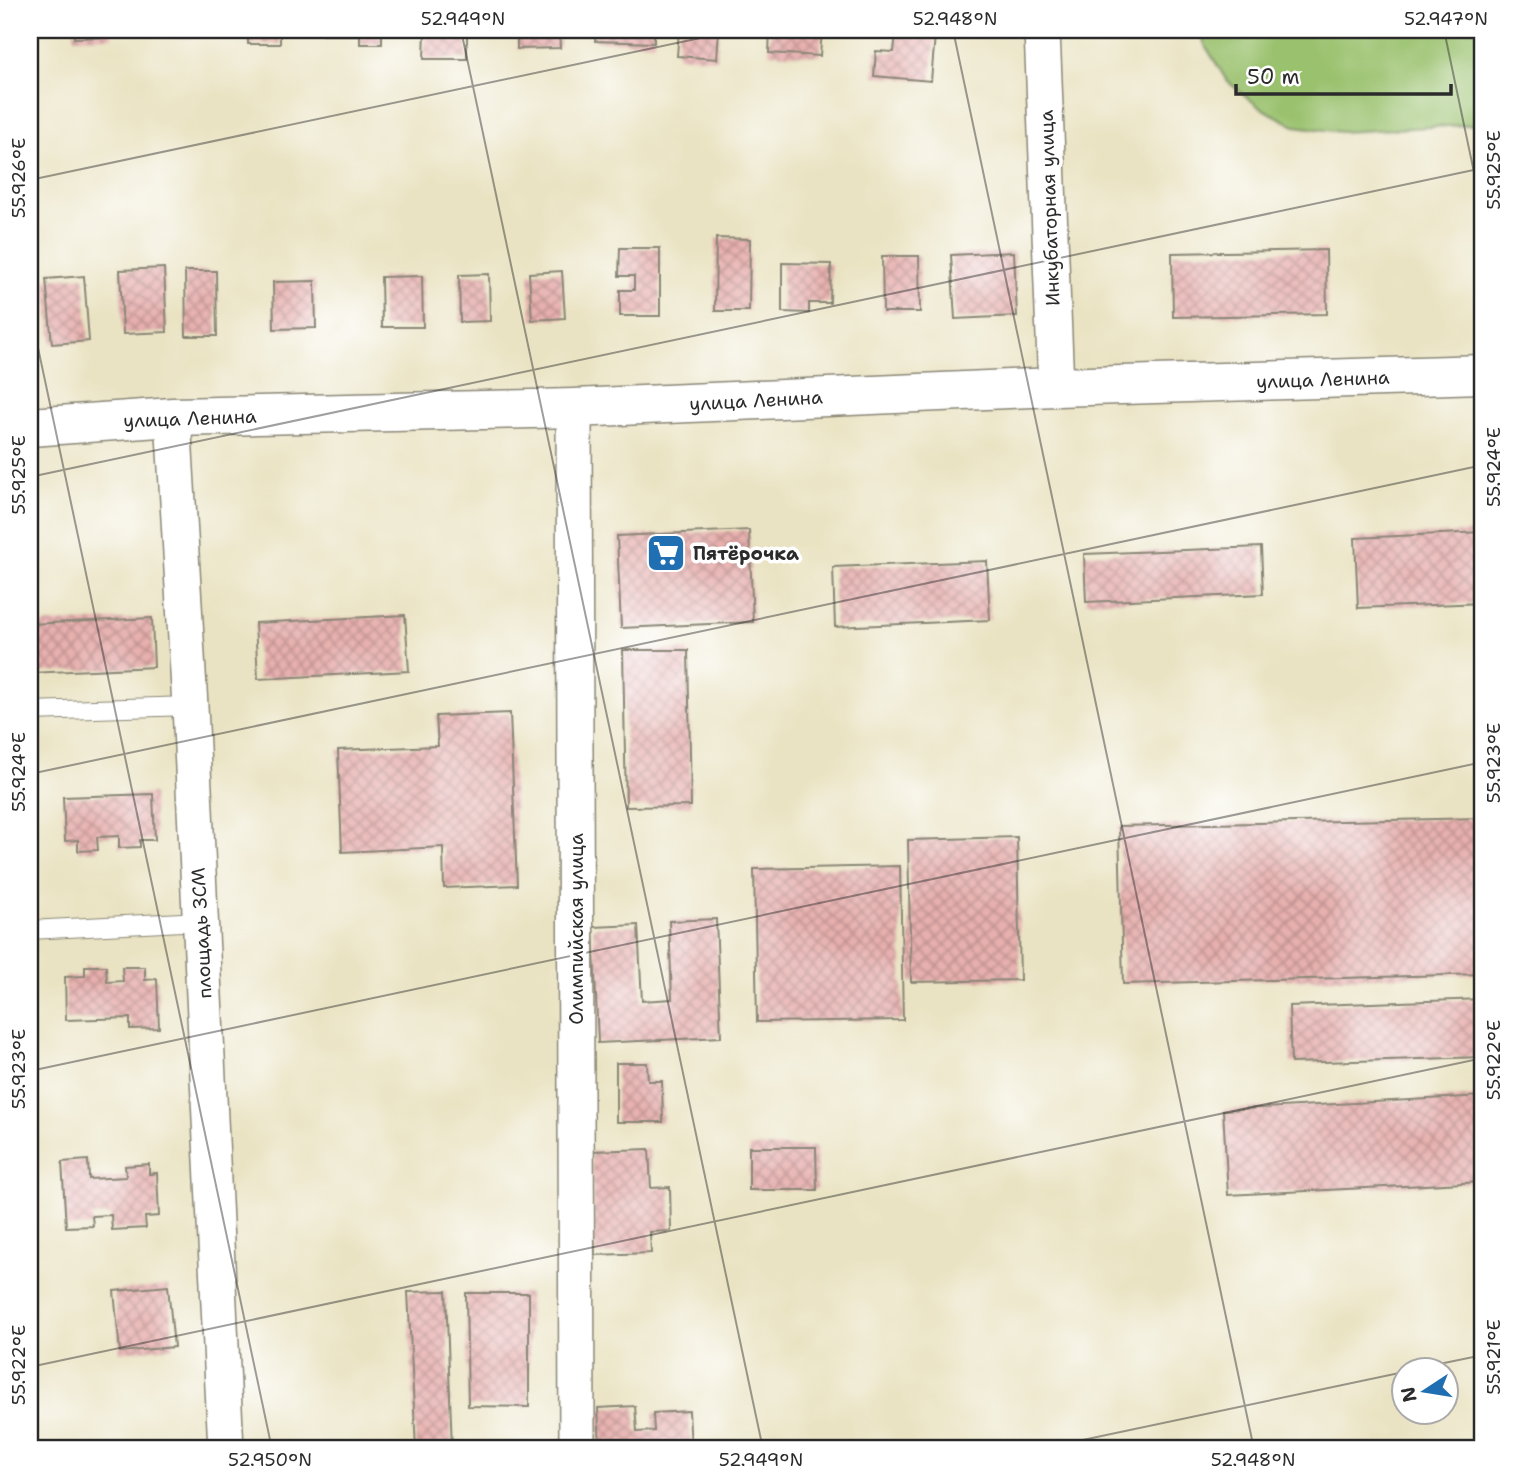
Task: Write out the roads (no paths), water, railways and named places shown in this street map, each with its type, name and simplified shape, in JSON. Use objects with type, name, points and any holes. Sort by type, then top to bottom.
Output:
[{"type":"main road","name":"улица Ленина","points":[[30,427],[173,417],[574,408],[1056,387],[1483,374]]},
{"type":"street","name":"Инкубаторная улица","points":[[1042,30],[1056,387]]},
{"type":"street","name":"Олимпийская улица","points":[[574,408],[578,1449]]},
{"type":"street","name":"площадь ЗСМ","points":[[173,417],[191,706],[226,1449]]},
{"type":"lane","points":[[30,711],[191,706]]},
{"type":"lane","points":[[30,930],[201,921]]},
{"type":"place","name":"Пятёрочка","points":[[666,553]]}]
